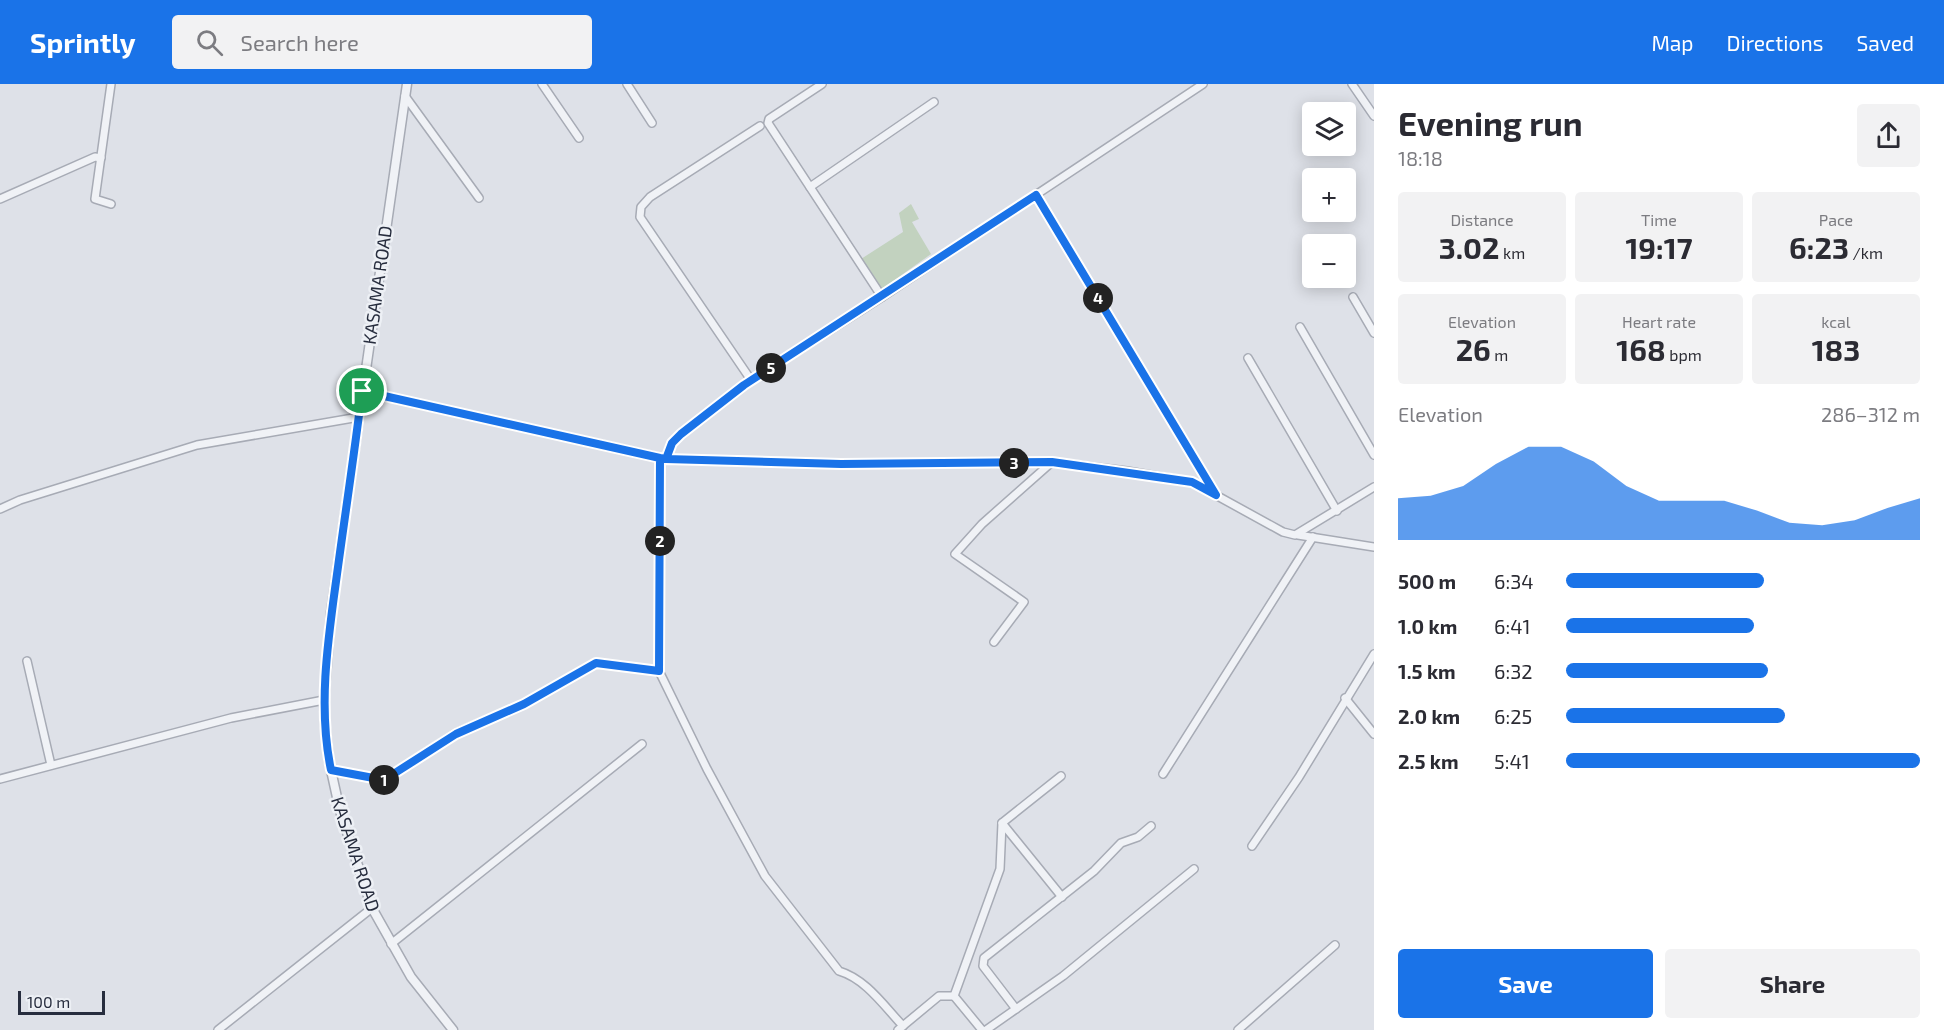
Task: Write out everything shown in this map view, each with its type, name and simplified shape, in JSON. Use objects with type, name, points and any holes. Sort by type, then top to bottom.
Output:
[{"type":"street","points":[[111,84],[95,199],[111,204]]},
{"type":"street","name":"KASAMA ROAD","points":[[407,84],[331,613],[324,700],[331,770],[340,811],[372,908],[411,977],[453,1030]]},
{"type":"street","points":[[542,84],[579,138]]},
{"type":"street","points":[[627,84],[652,123]]},
{"type":"street","points":[[822,84],[769,119],[768,123],[882,297]]},
{"type":"street","points":[[1194,869],[1063,976],[984,1030],[954,996],[939,996],[901,1028],[867,987],[851,975],[839,971],[765,876],[707,769],[659,671],[663,459],[672,443],[752,381],[1203,84]]},
{"type":"street","points":[[1352,84],[1374,116]]},
{"type":"street","points":[[405,96],[479,198]]},
{"type":"street","points":[[810,187],[934,102]]},
{"type":"street","points":[[752,381],[640,217],[641,207],[650,197],[760,126]]},
{"type":"street","points":[[0,199],[95,157],[101,158]]},
{"type":"street","points":[[1036,195],[1216,495]]},
{"type":"street","points":[[1353,297],[1374,333]]},
{"type":"street","points":[[1300,327],[1374,455]]},
{"type":"street","points":[[1248,357],[1337,511]]},
{"type":"street","points":[[362,391],[663,459],[841,464],[1052,462],[1192,482],[1283,532],[1374,547]]},
{"type":"street","points":[[0,509],[20,500],[197,445],[359,417]]},
{"type":"street","points":[[994,642],[1024,602],[955,554],[982,524],[1052,462]]},
{"type":"street","points":[[1192,482],[1201,469]]},
{"type":"street","points":[[1295,535],[1374,487]]},
{"type":"street","points":[[1162,774],[1313,537]]},
{"type":"street","points":[[1252,846],[1299,777],[1345,698],[1374,654]]},
{"type":"street","points":[[27,661],[51,765]]},
{"type":"street","points":[[331,770],[384,780],[456,734],[524,704],[596,663],[659,671]]},
{"type":"street","points":[[1345,698],[1374,734]]},
{"type":"street","points":[[0,779],[231,718],[324,700]]},
{"type":"street","points":[[391,944],[642,744]]},
{"type":"street","points":[[954,996],[1000,869],[1002,823],[1061,776]]},
{"type":"street","points":[[1002,823],[1062,897]]},
{"type":"street","points":[[1016,1009],[992,981],[983,966],[984,958],[1062,897],[1121,843],[1138,837],[1151,826]]},
{"type":"street","points":[[218,1030],[372,908]]},
{"type":"street","points":[[1238,1030],[1335,945]]},
{"type":"green space","points":[[911,204],[919,219],[912,222],[931,254],[882,289],[861,259],[903,232],[899,213]]},
{"type":"route","points":[[362,391],[331,613],[324,700],[325,723],[331,770],[384,780],[456,734],[524,704],[596,663],[659,671],[660,458],[666,459],[841,464],[1052,462],[1192,482],[1216,495],[1036,195],[744,385],[681,434],[672,443],[666,459],[362,391]]}]
